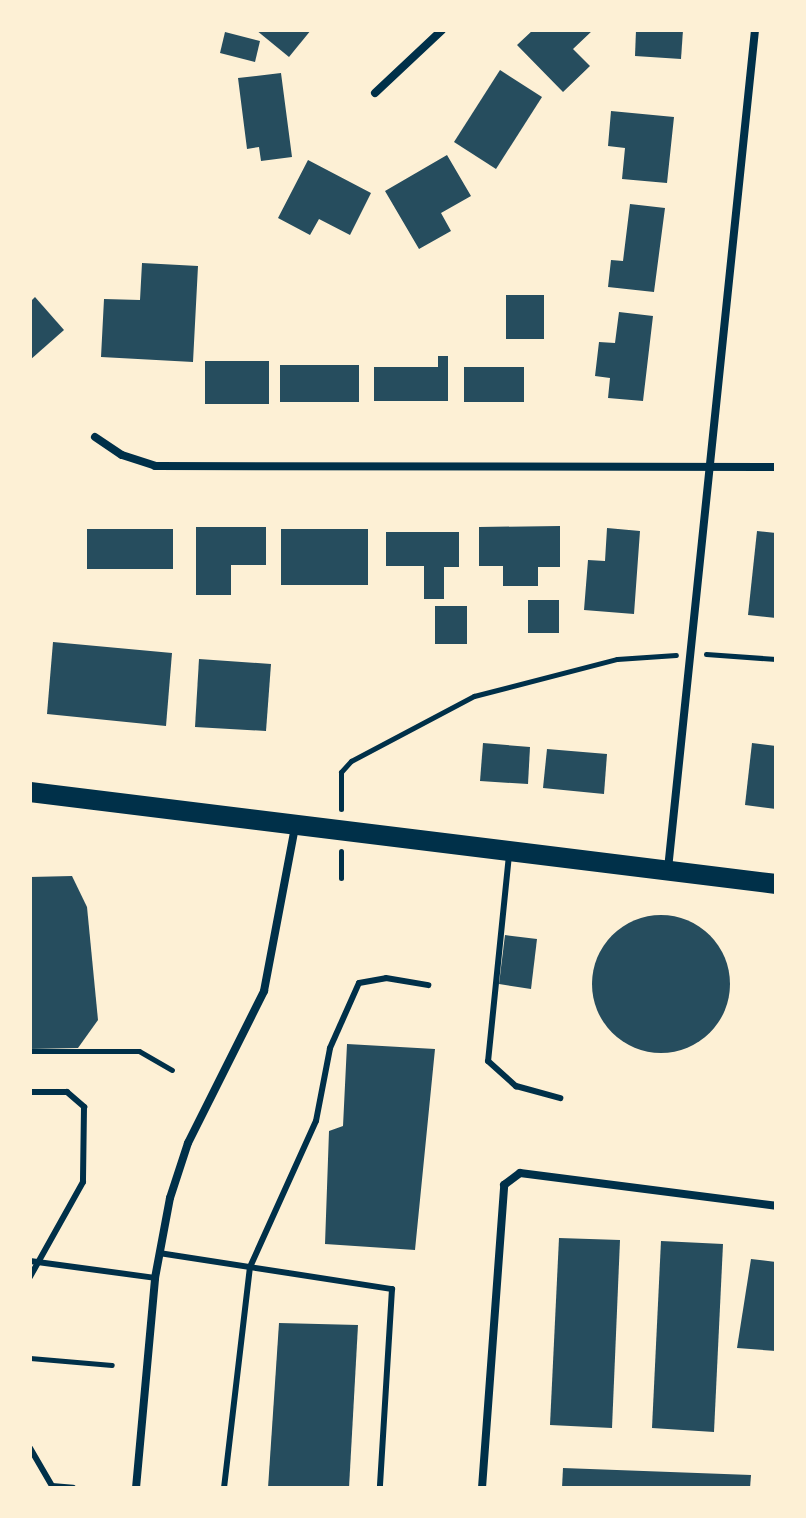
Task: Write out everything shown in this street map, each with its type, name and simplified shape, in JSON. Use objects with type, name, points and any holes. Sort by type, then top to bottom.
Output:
[{"type":"main road","points":[[30,792],[776,884]]},
{"type":"street","points":[[375,93],[442,30]]},
{"type":"street","points":[[668,871],[755,30]]},
{"type":"street","points":[[95,437],[122,455],[155,466],[776,467]]},
{"type":"street","points":[[136,1488],[159,1253],[188,1143],[264,991],[295,824]]},
{"type":"street","points":[[482,1488],[504,1185],[520,1173],[776,1206]]},
{"type":"lane","points":[[509,851],[488,1061],[516,1086],[560,1098]]},
{"type":"lane","points":[[224,1488],[250,1267],[316,1121],[330,1048],[359,983],[386,978],[428,985]]},
{"type":"lane","points":[[30,1092],[67,1092],[84,1107],[83,1182],[42,1263],[30,1277]]},
{"type":"lane","points":[[159,1253],[392,1289],[380,1488]]},
{"type":"lane","points":[[30,1261],[155,1278]]},
{"type":"lane","points":[[30,1448],[50,1487],[73,1488]]},
{"type":"path","points":[[712,653],[776,659]]},
{"type":"path","points":[[341,785],[341,772],[351,761],[474,696],[617,659],[662,656]]},
{"type":"path","points":[[30,1051],[139,1051],[172,1070]]},
{"type":"path","points":[[30,1358],[112,1365]]},
{"type":"building","points":[[256,30],[311,30],[289,57]]},
{"type":"building","points":[[533,30],[593,30],[573,49],[590,66],[563,92],[517,45]]},
{"type":"building","points":[[636,30],[683,30],[681,59],[635,56]]},
{"type":"building","points":[[225,32],[260,41],[255,62],[220,53]]},
{"type":"building","points":[[500,70],[542,97],[496,169],[454,142]]},
{"type":"building","points":[[281,73],[292,157],[261,161],[259,147],[247,149],[238,78]]},
{"type":"building","points":[[611,111],[674,117],[667,183],[622,179],[625,148],[608,146]]},
{"type":"building","points":[[447,155],[471,196],[441,213],[451,231],[419,249],[385,191]]},
{"type":"building","points":[[308,160],[371,193],[350,235],[319,219],[310,235],[278,218]]},
{"type":"building","points":[[630,204],[665,208],[654,292],[608,287],[611,260],[623,261]]},
{"type":"building","points":[[142,263],[198,266],[193,362],[101,357],[104,299],[140,300]]},
{"type":"building","points":[[506,295],[544,295],[544,339],[506,339]]},
{"type":"building","points":[[35,297],[64,330],[30,360],[30,302]]},
{"type":"building","points":[[619,312],[653,316],[643,401],[608,398],[610,378],[595,376],[599,342],[615,343]]},
{"type":"building","points":[[438,356],[448,356],[448,401],[374,401],[374,367],[438,367]]},
{"type":"building","points":[[205,361],[269,361],[269,404],[205,404]]},
{"type":"building","points":[[280,365],[359,365],[359,402],[280,402]]},
{"type":"building","points":[[464,367],[524,367],[524,402],[464,402]]},
{"type":"building","points":[[560,526],[560,567],[538,567],[538,586],[503,586],[503,566],[479,566],[479,527]]},
{"type":"building","points":[[196,527],[266,527],[266,565],[231,565],[231,595],[196,595]]},
{"type":"building","points":[[607,528],[640,531],[634,614],[584,610],[588,560],[605,561]]},
{"type":"building","points":[[87,529],[173,529],[173,569],[87,569]]},
{"type":"building","points":[[281,529],[368,529],[368,585],[281,585]]},
{"type":"building","points":[[757,531],[776,533],[776,618],[748,615]]},
{"type":"building","points":[[386,532],[459,532],[459,567],[444,567],[444,599],[424,599],[424,566],[386,566]]},
{"type":"building","points":[[528,600],[559,600],[559,633],[528,633]]},
{"type":"building","points":[[435,606],[467,606],[467,644],[435,644]]},
{"type":"building","points":[[53,642],[172,653],[166,726],[47,714]]},
{"type":"building","points":[[199,659],[271,664],[266,731],[195,727]]},
{"type":"building","points":[[483,743],[530,747],[528,784],[480,781]]},
{"type":"building","points":[[752,743],[776,746],[776,809],[745,805]]},
{"type":"building","points":[[547,749],[607,754],[604,794],[543,788]]},
{"type":"building","points":[[72,876],[87,907],[98,1020],[78,1048],[30,1049],[30,877]]},
{"type":"building","points":[[661,915],[687,921],[710,935],[724,958],[730,984],[724,1010],[710,1033],[687,1047],[661,1053],[635,1047],[612,1033],[598,1010],[592,984],[598,958],[612,935],[635,921]]},
{"type":"building","points":[[505,935],[537,939],[531,989],[499,984]]},
{"type":"building","points":[[347,1044],[435,1049],[415,1250],[325,1244],[329,1131],[343,1126]]},
{"type":"building","points":[[559,1238],[620,1240],[612,1428],[550,1425]]},
{"type":"building","points":[[661,1241],[723,1244],[714,1432],[652,1428]]},
{"type":"building","points":[[751,1259],[776,1262],[776,1351],[737,1348]]},
{"type":"building","points":[[279,1323],[358,1325],[349,1488],[268,1488]]},
{"type":"building","points":[[563,1468],[751,1475],[750,1488],[562,1488]]}]
